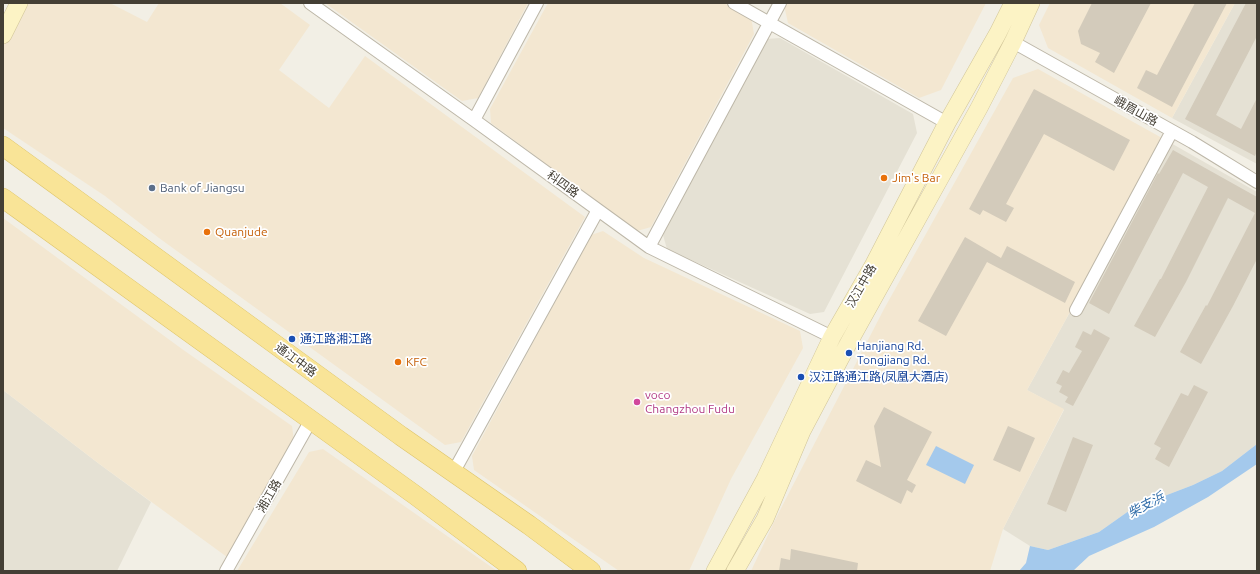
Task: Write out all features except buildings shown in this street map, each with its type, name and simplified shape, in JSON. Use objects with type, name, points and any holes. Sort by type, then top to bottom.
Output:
[{"type":"main road","points":[[3,35],[20,3]]},
{"type":"main road","name":"汉江中路","points":[[715,571],[765,479],[832,337],[874,264],[947,123],[998,33],[1013,3]]},
{"type":"main road","name":"汉江中路","points":[[734,571],[765,518],[805,424],[956,149],[1013,42],[1031,3]]},
{"type":"main road","name":"通江中路","points":[[3,146],[453,473],[529,525],[590,571]]},
{"type":"main road","points":[[3,198],[312,420],[517,571]]},
{"type":"street","name":"科四路","points":[[310,3],[649,247],[832,337]]},
{"type":"street","points":[[474,120],[537,3]]},
{"type":"street","points":[[734,3],[947,123]]},
{"type":"street","points":[[649,247],[780,3]]},
{"type":"street","name":"峨眉山路","points":[[1013,42],[1172,131],[1257,182]]},
{"type":"street","points":[[1076,310],[1172,131]]},
{"type":"street","points":[[453,473],[598,210]]},
{"type":"street","name":"湘江路","points":[[226,571],[312,420]]},
{"type":"shaded area","points":[[26,3],[110,3],[147,22],[159,3],[280,3],[310,25],[279,70],[329,108],[365,56],[585,217],[461,442],[445,445],[159,238],[105,196],[3,128],[3,46]]},
{"type":"shaded area","points":[[325,3],[528,3],[478,98],[462,101]]},
{"type":"shaded area","points":[[548,3],[724,3],[751,17],[754,34],[651,227],[637,231],[491,123],[490,109]]},
{"type":"shaded area","points":[[786,3],[986,3],[941,90],[919,98],[788,23],[784,5]]},
{"type":"shaded area","points":[[1050,3],[1235,3],[1172,118],[1048,48],[1039,25]]},
{"type":"shaded area","points":[[1235,3],[1257,3],[1257,164],[1172,118]]},
{"type":"shaded area","points":[[780,38],[913,114],[917,133],[824,312],[810,314],[667,249],[663,235],[766,39]]},
{"type":"shaded area","points":[[1038,69],[1162,138],[1027,390],[1064,409],[1003,529],[990,571],[751,571],[775,520],[884,309],[1013,78]]},
{"type":"shaded area","points":[[1169,142],[1257,192],[1257,444],[1222,471],[1193,485],[1133,508],[1099,532],[1048,550],[1030,546],[1003,529],[1064,410],[1027,390],[1076,301]]},
{"type":"shaded area","points":[[3,218],[182,349],[292,426],[294,441],[227,557],[98,463],[3,390]]},
{"type":"shaded area","name":"voco Changzhou Fudu","points":[[603,231],[644,258],[800,331],[803,348],[731,479],[689,571],[619,571],[474,470],[472,456],[591,235]]},
{"type":"shaded area","points":[[3,390],[151,502],[117,571],[3,571]]},
{"type":"shaded area","points":[[323,449],[497,571],[237,571],[309,452]]},
{"type":"water","name":"柴支浜","points":[[1257,444],[1257,464],[1208,497],[1154,527],[1089,556],[1073,571],[1019,571],[1026,563],[1030,546],[1048,550],[1099,532],[1133,508],[1193,485],[1222,471]]},
{"type":"water","points":[[936,446],[974,465],[965,484],[926,465]]},
{"type":"place","name":"Jim's Bar","points":[[884,178]]},
{"type":"place","name":"Bank of Jiangsu","points":[[152,188]]},
{"type":"place","name":"Quanjude","points":[[207,232]]},
{"type":"place","name":"通江路湘江路","points":[[292,339]]},
{"type":"place","name":"Hanjiang Rd. Tongjiang Rd.","points":[[849,353]]},
{"type":"place","name":"KFC","points":[[398,362]]},
{"type":"place","name":"汉江路通江路(凤凰大酒店)","points":[[801,377]]},
{"type":"place","name":"voco Changzhou Fudu","points":[[637,402]]}]
